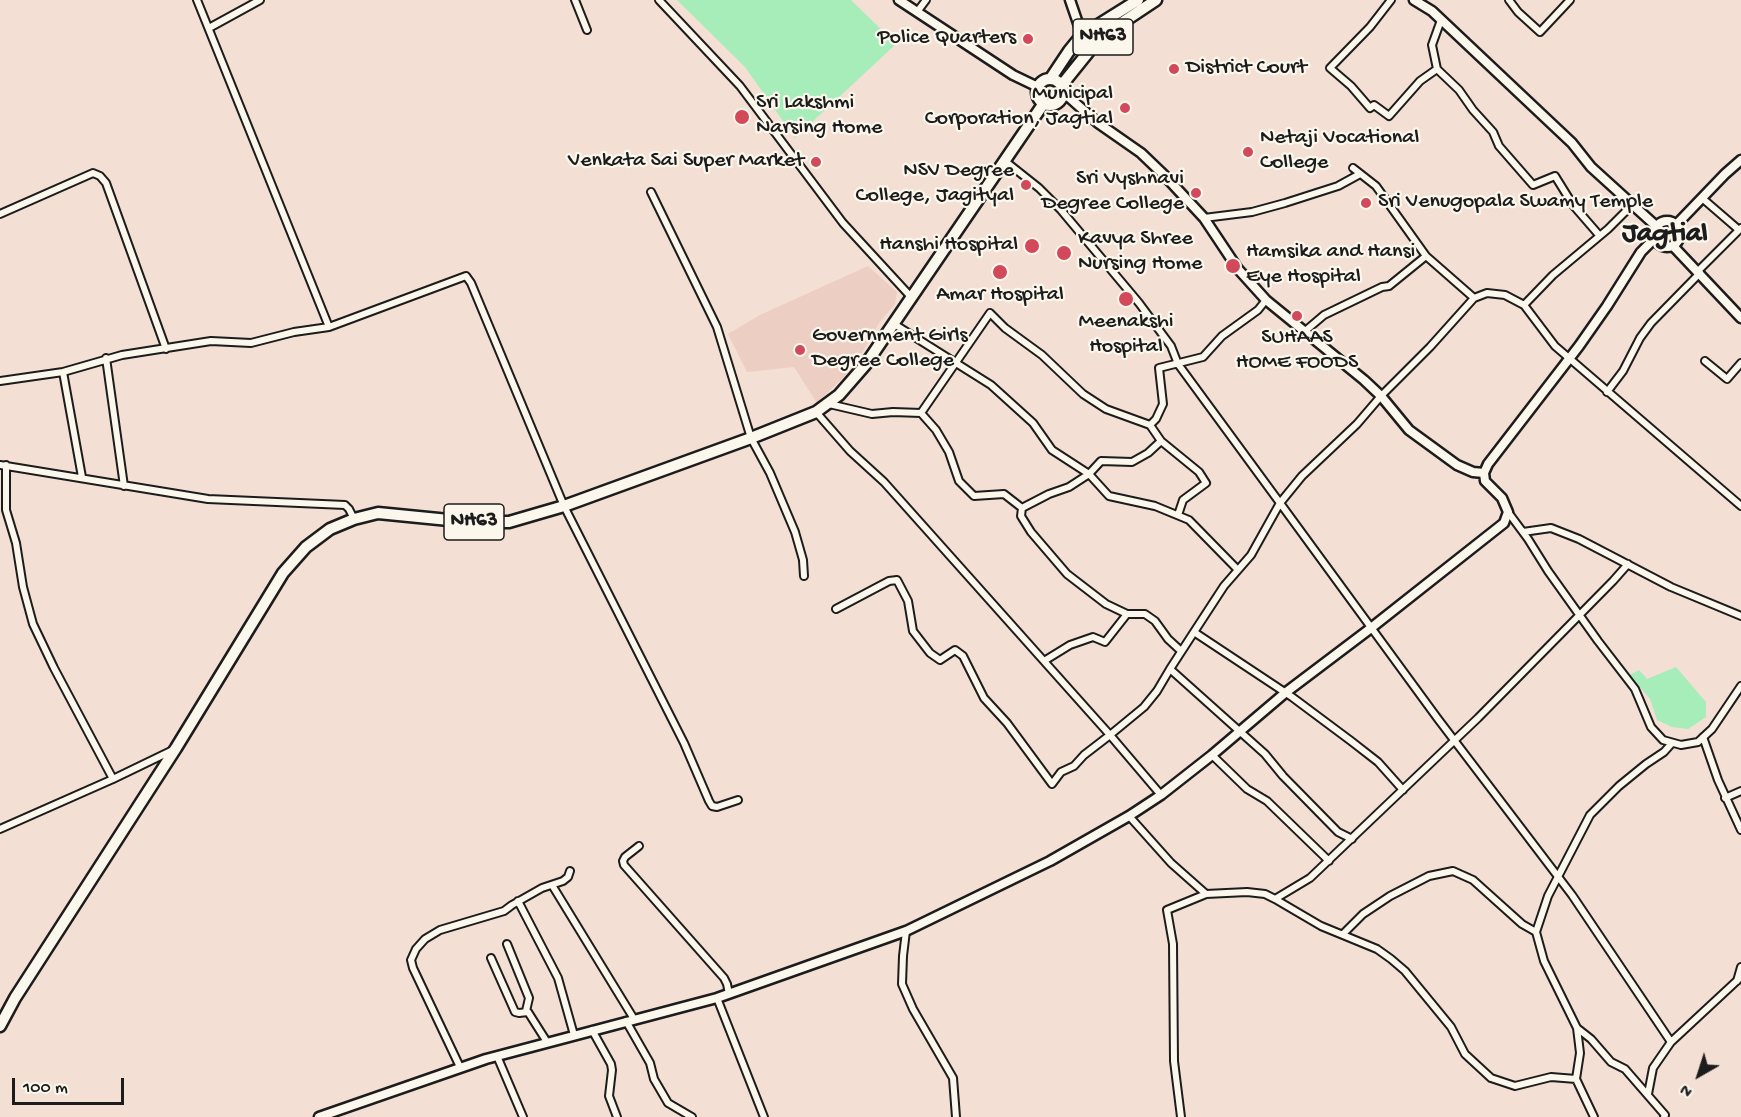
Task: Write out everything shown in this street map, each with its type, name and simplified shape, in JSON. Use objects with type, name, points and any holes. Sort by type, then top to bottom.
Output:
[{"type":"highway","name":"NH63","points":[[1038,87],[1043,81],[1051,78],[1082,35],[1138,0]]},
{"type":"highway","name":"NH63","points":[[0,1026],[15,998],[176,748],[283,573],[318,536],[354,519],[388,512],[499,523],[564,506],[751,438],[816,412],[829,404],[850,384],[894,324],[1044,103],[1056,103],[1060,100],[1062,89],[1094,45],[1111,30],[1156,0]]},
{"type":"highway","name":"NH63","points":[[1051,78],[1062,89]]},
{"type":"highway","points":[[1038,87],[1038,96],[1044,103]]},
{"type":"main road","points":[[899,0],[1013,75],[1038,87]]},
{"type":"main road","points":[[1070,0],[1082,35],[1094,45]]},
{"type":"main road","points":[[1414,0],[1432,11],[1572,143],[1591,167],[1656,226]]},
{"type":"main road","points":[[1062,89],[1098,123],[1141,153],[1204,218],[1238,269],[1266,300],[1381,396],[1409,430],[1457,465],[1473,472],[1484,473]]},
{"type":"main road","points":[[1676,225],[1741,160]]},
{"type":"main road","points":[[1654,239],[1664,248],[1673,246],[1680,236],[1676,225],[1668,221],[1656,226]]},
{"type":"main road","points":[[319,1117],[497,1056],[717,998],[847,950],[906,931],[1050,861],[1161,795],[1285,693],[1504,523],[1508,512],[1502,498],[1485,481],[1484,473],[1488,464],[1607,306],[1641,252],[1654,239],[1656,226]]},
{"type":"main road","points":[[1673,246],[1741,318]]},
{"type":"street","points":[[197,0],[329,327]]},
{"type":"street","points":[[209,28],[260,0]]},
{"type":"street","points":[[575,0],[587,30]]},
{"type":"street","points":[[659,0],[740,86],[843,223],[912,298]]},
{"type":"street","points":[[917,12],[926,0]]},
{"type":"street","points":[[1391,0],[1370,27],[1330,68],[1351,86],[1370,108],[1374,105],[1389,116],[1420,81],[1437,69]]},
{"type":"street","points":[[1509,0],[1518,12],[1540,32],[1570,0]]},
{"type":"street","points":[[1441,20],[1432,45],[1437,69],[1459,90],[1493,132],[1499,146],[1533,185],[1555,176],[1573,206],[1599,235]]},
{"type":"street","points":[[1005,161],[1039,188],[1061,210],[1139,303],[1171,346],[1178,364],[1371,628],[1597,930],[1671,1041]]},
{"type":"street","points":[[1353,168],[1376,186],[1426,256],[1474,298]]},
{"type":"street","points":[[0,214],[93,173],[100,176],[106,183],[166,349]]},
{"type":"street","points":[[1204,218],[1252,212],[1285,203],[1338,186],[1360,174]]},
{"type":"street","points":[[651,192],[717,327],[751,438],[770,473],[795,532],[803,560],[804,576]]},
{"type":"street","points":[[1607,392],[1623,371],[1640,338],[1651,323],[1740,229],[1702,198]]},
{"type":"street","points":[[1524,305],[1553,275],[1633,204]]},
{"type":"street","points":[[1304,332],[1324,315],[1382,287],[1389,286],[1426,256]]},
{"type":"street","points":[[0,381],[63,372],[106,358],[211,341],[251,343],[294,332],[329,327],[466,276],[470,278],[564,506],[684,743],[709,801],[712,806],[717,807],[738,800]]},
{"type":"street","points":[[836,609],[889,581],[897,580],[908,601],[913,631],[930,653],[940,660],[955,650],[963,656],[984,698],[1007,723],[1052,784],[1061,772],[1074,766],[1084,755],[1144,707],[1157,691],[1224,586],[1251,555],[1280,503],[1302,476],[1357,424],[1474,298],[1486,293],[1505,295],[1524,305],[1549,339],[1569,358],[1741,505]]},
{"type":"street","points":[[1150,425],[1156,419],[1163,404],[1159,368],[1203,357],[1222,336],[1258,310],[1266,300]]},
{"type":"street","points":[[921,413],[990,313],[1042,355],[1083,394],[1106,409],[1150,425],[1161,441],[1199,472],[1206,483],[1183,500],[1178,515]]},
{"type":"street","points":[[894,324],[991,385],[1033,423],[1052,450],[1089,474],[1109,496],[1155,506],[1189,520],[1238,570]]},
{"type":"street","points":[[106,358],[124,486]]},
{"type":"street","points":[[1705,361],[1727,379],[1741,363]]},
{"type":"street","points":[[63,372],[82,477]]},
{"type":"street","points":[[829,404],[872,414],[921,413],[936,430],[949,452],[959,481],[974,496],[1004,495],[1022,508]]},
{"type":"street","points":[[816,412],[850,451],[884,482],[1161,795]]},
{"type":"street","points":[[1022,508],[1069,487],[1089,474],[1101,461],[1132,462],[1148,453],[1161,441]]},
{"type":"street","points":[[113,779],[33,624],[23,586],[16,543],[6,510],[3,465],[208,499],[345,505],[354,519]]},
{"type":"street","points":[[1022,508],[1021,516],[1030,532],[1068,574],[1089,593],[1127,614],[1144,614],[1155,621],[1168,639],[1181,651]]},
{"type":"street","points":[[1508,512],[1579,615],[1635,689],[1651,727],[1663,740],[1681,745],[1698,742],[1712,729],[1741,686]]},
{"type":"street","points":[[1523,532],[1551,528],[1579,538],[1671,587],[1741,616]]},
{"type":"street","points":[[1275,899],[1310,878],[1329,861],[1454,740],[1628,564]]},
{"type":"street","points":[[1044,661],[1070,645],[1093,637],[1106,642],[1127,614]]},
{"type":"street","points":[[1194,632],[1285,693],[1378,762],[1402,790]]},
{"type":"street","points":[[1170,669],[1241,730],[1338,832],[1352,839]]},
{"type":"street","points":[[1703,737],[1725,798],[1741,830]]},
{"type":"street","points":[[1594,1117],[1576,1079],[1580,1053],[1577,1029],[1544,962],[1536,932],[1548,896],[1590,815],[1619,786],[1664,752],[1672,743]]},
{"type":"street","points":[[0,829],[113,779],[176,748]]},
{"type":"street","points":[[1212,755],[1247,789],[1267,801],[1329,861]]},
{"type":"street","points":[[1725,798],[1741,791]]},
{"type":"street","points":[[1129,816],[1171,863],[1206,894]]},
{"type":"street","points":[[639,846],[625,857],[624,865],[724,978],[729,994]]},
{"type":"street","points":[[1343,934],[1363,914],[1390,896],[1429,876],[1452,871],[1473,880],[1522,924],[1536,932]]},
{"type":"street","points":[[460,1068],[413,968],[411,960],[416,949],[425,939],[440,930],[504,911],[518,901],[562,881],[568,877],[570,872]]},
{"type":"street","points":[[552,885],[630,1020],[650,1063],[654,1079],[668,1103],[692,1117]]},
{"type":"street","points":[[1181,1117],[1174,1061],[1173,944],[1167,910],[1206,894],[1247,892],[1265,894],[1321,926],[1377,949],[1405,971],[1451,1027],[1465,1054],[1491,1078],[1515,1086],[1551,1077],[1576,1079]]},
{"type":"street","points":[[518,901],[558,978],[574,1035]]},
{"type":"street","points":[[906,931],[902,984],[913,1009],[953,1078],[956,1117]]},
{"type":"street","points":[[507,944],[529,998],[526,1011]]},
{"type":"street","points":[[491,958],[515,1012],[519,1014],[526,1011]]},
{"type":"street","points":[[1648,1094],[1653,1068],[1671,1041],[1739,979],[1741,967]]},
{"type":"street","points":[[717,998],[764,1117]]},
{"type":"street","points":[[526,1011],[546,1042]]},
{"type":"street","points":[[1577,1029],[1596,1044],[1611,1062],[1625,1069],[1648,1094],[1665,1115],[1664,1117]]},
{"type":"street","points":[[592,1030],[611,1064],[609,1096],[617,1117]]},
{"type":"street","points":[[497,1056],[523,1117]]},
{"type":"shaded area","name":"Government Girls Degree College","points":[[868,266],[897,292],[895,304],[879,323],[854,367],[817,403],[794,367],[747,372],[728,334],[760,315]]},
{"type":"green space","points":[[677,0],[851,0],[896,44],[795,138],[745,67]]},
{"type":"green space","points":[[1676,667],[1706,702],[1706,717],[1688,729],[1672,727],[1657,720],[1650,699],[1630,675],[1639,670],[1647,679]]},
{"type":"place","name":"Police Quarters","points":[[1028,39]]},
{"type":"place","name":"District Court","points":[[1174,69]]},
{"type":"place","name":"Municipal Corporation, Jagtial","points":[[1125,108]]},
{"type":"place","name":"Sri Lakshmi Narsing Home","points":[[742,117]]},
{"type":"place","name":"Netaji Vocational College","points":[[1248,152]]},
{"type":"place","name":"Venkata Sai Super Market","points":[[816,162]]},
{"type":"place","name":"NSV Degree College, Jagityal","points":[[1026,185]]},
{"type":"place","name":"Sri Vyshnavi Degree College","points":[[1196,193]]},
{"type":"place","name":"Sri Venugopala Swamy Temple","points":[[1366,203]]},
{"type":"place","name":"Hanshi Hospital","points":[[1032,246]]},
{"type":"place","name":"Kavya Shree Nursing Home","points":[[1064,253]]},
{"type":"place","name":"Hamsika and Hansi Eye Hospital","points":[[1233,266]]},
{"type":"place","name":"Amar Hospital","points":[[1000,272]]},
{"type":"place","name":"Meenakshi Hospital","points":[[1126,299]]},
{"type":"place","name":"SUHAAS HOME FOODS","points":[[1297,316]]},
{"type":"place","name":"Government Girls Degree College","points":[[800,350]]},
{"type":"district","name":"Jagtial","points":[[1665,236]]}]
